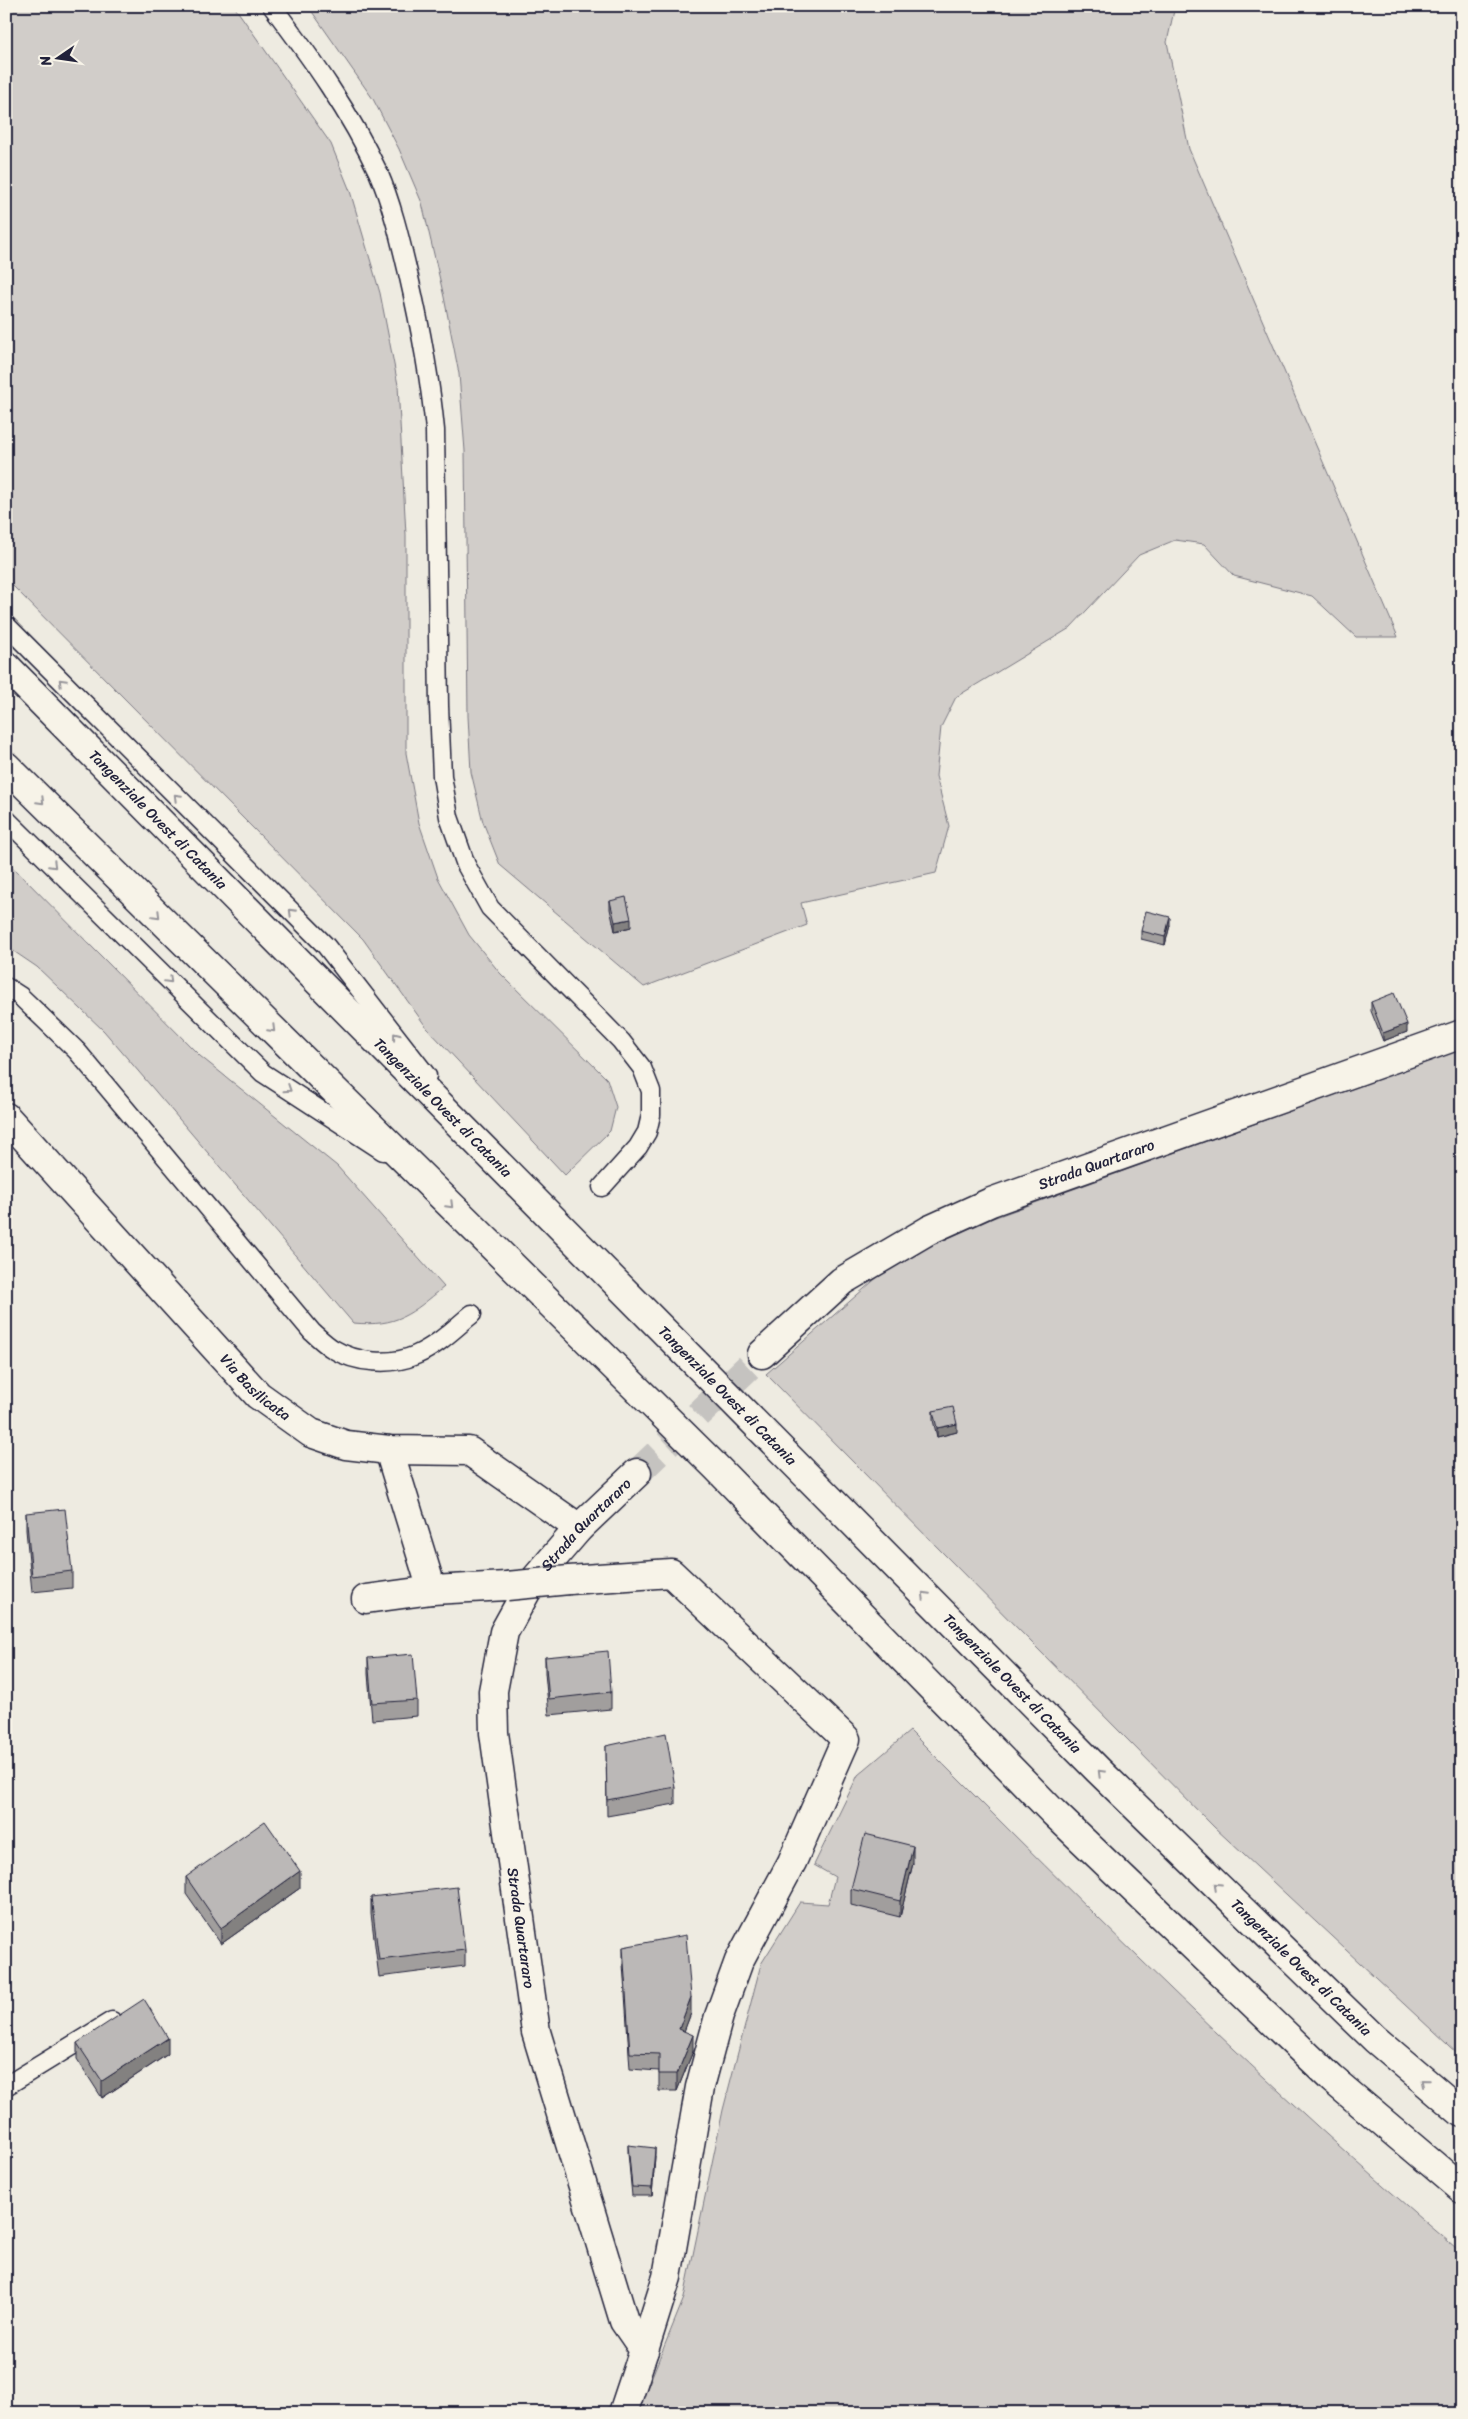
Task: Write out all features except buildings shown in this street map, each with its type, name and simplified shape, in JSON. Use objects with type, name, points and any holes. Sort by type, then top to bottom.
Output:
[{"type":"main road","name":"Tangenziale Ovest di Catania","points":[[6,666],[1098,1770],[1375,2040],[1462,2113]]},
{"type":"main road","points":[[6,766],[716,1467],[1053,1812],[1332,2079],[1462,2189]]},
{"type":"main road","name":"Strada Quartararo","points":[[762,1354],[842,1281],[929,1230],[991,1202],[1462,1034]]},
{"type":"main road","name":"Via Basilicata","points":[[6,1117],[258,1395],[311,1433],[346,1445],[390,1450],[469,1451],[579,1528]]},
{"type":"main road","points":[[390,1450],[432,1590]]},
{"type":"main road","name":"Strada Quartararo","points":[[638,1473],[579,1528],[530,1585],[504,1632],[493,1691],[494,1733],[536,2032],[624,2321],[644,2350]]},
{"type":"main road","points":[[366,1599],[432,1590],[507,1586],[671,1572],[846,1739],[792,1862],[739,1961],[718,2016],[700,2087],[667,2277],[623,2413]]},
{"type":"lane","points":[[272,6],[348,114],[379,173],[399,233],[417,311],[431,386],[435,430],[438,706],[442,776],[452,825],[466,865],[490,908],[621,1041],[642,1068],[651,1091],[651,1115],[647,1132],[638,1147],[602,1187]]},
{"type":"lane","points":[[6,625],[326,946],[480,1144]]},
{"type":"lane","points":[[6,819],[264,1073],[420,1175]]},
{"type":"lane","points":[[6,986],[41,1015],[77,1051],[312,1332],[334,1349],[362,1360],[400,1359],[416,1355],[435,1344],[472,1314]]},
{"type":"lane","points":[[6,2086],[122,2015]]},
{"type":"shaded area","points":[[6,6],[234,6],[331,144],[350,191],[380,293],[398,385],[406,535],[406,753],[419,823],[438,878],[469,935],[500,973],[607,1079],[616,1107],[610,1131],[565,1175],[427,1028],[363,939],[6,579]]},
{"type":"shaded area","points":[[308,6],[1175,6],[1167,42],[1189,149],[1398,637],[1356,637],[1312,596],[1234,576],[1204,544],[1175,540],[1139,555],[1070,628],[956,697],[941,727],[936,776],[949,826],[936,873],[801,903],[807,925],[644,987],[500,865],[483,822],[471,772],[468,716],[465,451],[459,374],[444,297],[422,203],[399,149],[373,99]]},
{"type":"shaded area","points":[[6,860],[200,1056],[337,1166],[444,1287],[422,1305],[403,1317],[382,1323],[353,1323],[104,1031],[37,967],[6,946]]},
{"type":"shaded area","points":[[1462,1049],[1462,2058],[1214,1827],[766,1374],[895,1262],[993,1218]]},
{"type":"shaded area","points":[[910,1731],[1180,1998],[1319,2128],[1462,2253],[1462,2413],[637,2413],[684,2298],[723,2110],[761,1964],[800,1902],[828,1904],[835,1877],[814,1865],[858,1775]]},
{"type":"tunnel","points":[[637,1473],[762,1354]]}]
